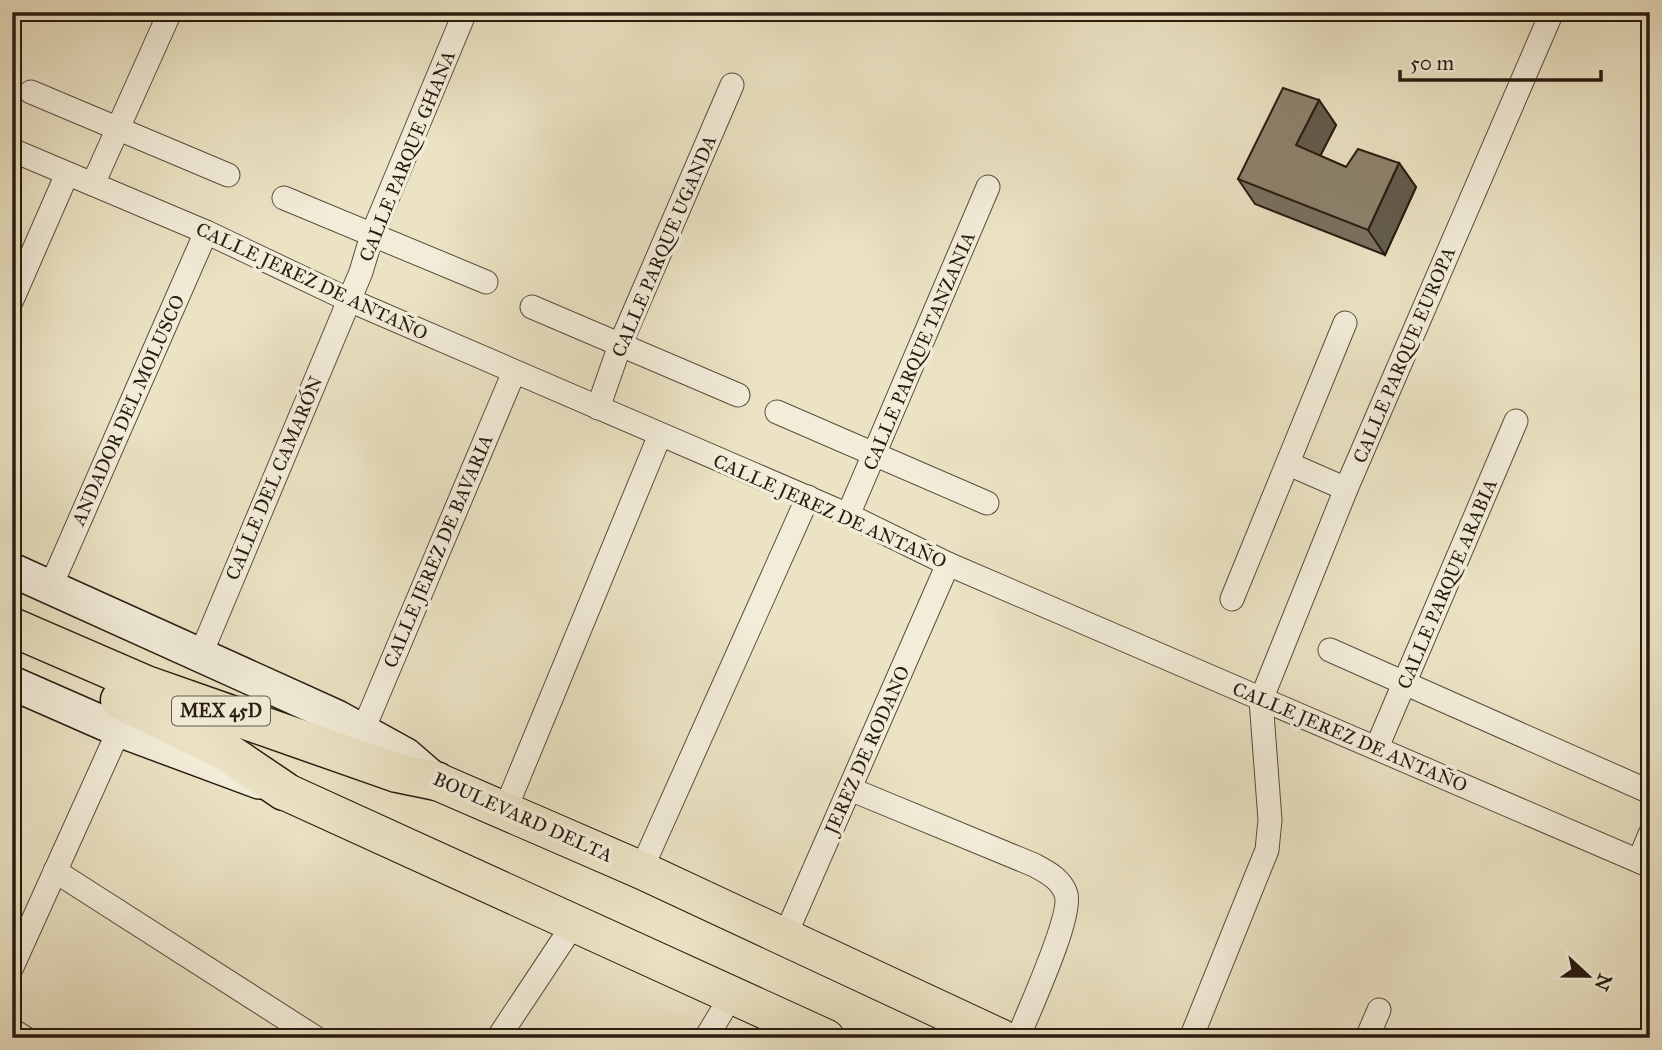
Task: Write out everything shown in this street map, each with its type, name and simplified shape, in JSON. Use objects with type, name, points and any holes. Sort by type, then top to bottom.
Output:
[{"type":"highway","name":"MEX 45D","points":[[12,627],[145,685],[397,773],[436,780]]},
{"type":"highway","name":"MEX 45D","points":[[12,653],[170,722],[225,751],[284,791]]},
{"type":"main road","name":"BOULEVARD DELTA","points":[[12,570],[363,730],[405,755],[436,780],[641,870],[1001,1038]]},
{"type":"main road","points":[[12,683],[119,730],[284,791],[573,925],[733,993],[826,1038]]},
{"type":"street","points":[[93,184],[170,12]]},
{"type":"street","name":"CALLE PARQUE GHANA","points":[[349,300],[372,235],[465,12]]},
{"type":"street","name":"CALLE PARQUE EUROPA","points":[[1261,700],[1346,489],[1552,12]]},
{"type":"street","name":"CALLE PARQUE UGANDA","points":[[598,408],[620,345],[732,85]]},
{"type":"street","points":[[31,92],[228,175]]},
{"type":"street","name":"CALLE JEREZ DE ANTAÑO","points":[[12,150],[206,232],[349,300],[514,372],[849,515],[948,564],[1644,863]]},
{"type":"street","points":[[12,300],[67,174]]},
{"type":"street","name":"CALLE PARQUE TANZANIA","points":[[849,515],[988,187]]},
{"type":"street","points":[[284,198],[486,282]]},
{"type":"street","name":"ANDADOR DEL MOLUSCO","points":[[50,588],[206,232]]},
{"type":"street","name":"CALLE DEL CAMARÓN","points":[[200,656],[349,300]]},
{"type":"street","points":[[532,307],[738,395]]},
{"type":"street","points":[[1231,598],[1289,464],[1345,323]]},
{"type":"street","name":"CALLE JEREZ DE BAVARIA","points":[[363,730],[514,372]]},
{"type":"street","points":[[777,412],[987,503]]},
{"type":"street","name":"CALLE PARQUE ARABIA","points":[[1377,747],[1516,421]]},
{"type":"street","points":[[505,810],[660,435]]},
{"type":"street","points":[[1289,464],[1346,489]]},
{"type":"street","points":[[641,870],[808,497]]},
{"type":"street","name":"JEREZ DE RODANO","points":[[785,936],[948,564]]},
{"type":"street","points":[[1330,650],[1650,792]]},
{"type":"street","points":[[1191,1038],[1267,850],[1270,820],[1261,700]]},
{"type":"street","points":[[12,967],[119,730]]},
{"type":"street","points":[[850,789],[1034,865],[1049,873],[1061,885],[1066,895],[1064,921],[1017,1038]]},
{"type":"street","points":[[1644,863],[1650,834]]},
{"type":"street","points":[[55,871],[316,1038]]},
{"type":"street","points":[[498,1038],[573,925]]},
{"type":"street","points":[[706,1038],[733,993]]},
{"type":"street","points":[[1367,1038],[1379,1010]]},
{"type":"street","points":[[12,1030],[25,1038]]},
{"type":"building","points":[[1283,88],[1319,100],[1296,145],[1346,167],[1358,149],[1399,163],[1368,230],[1238,179]]}]
